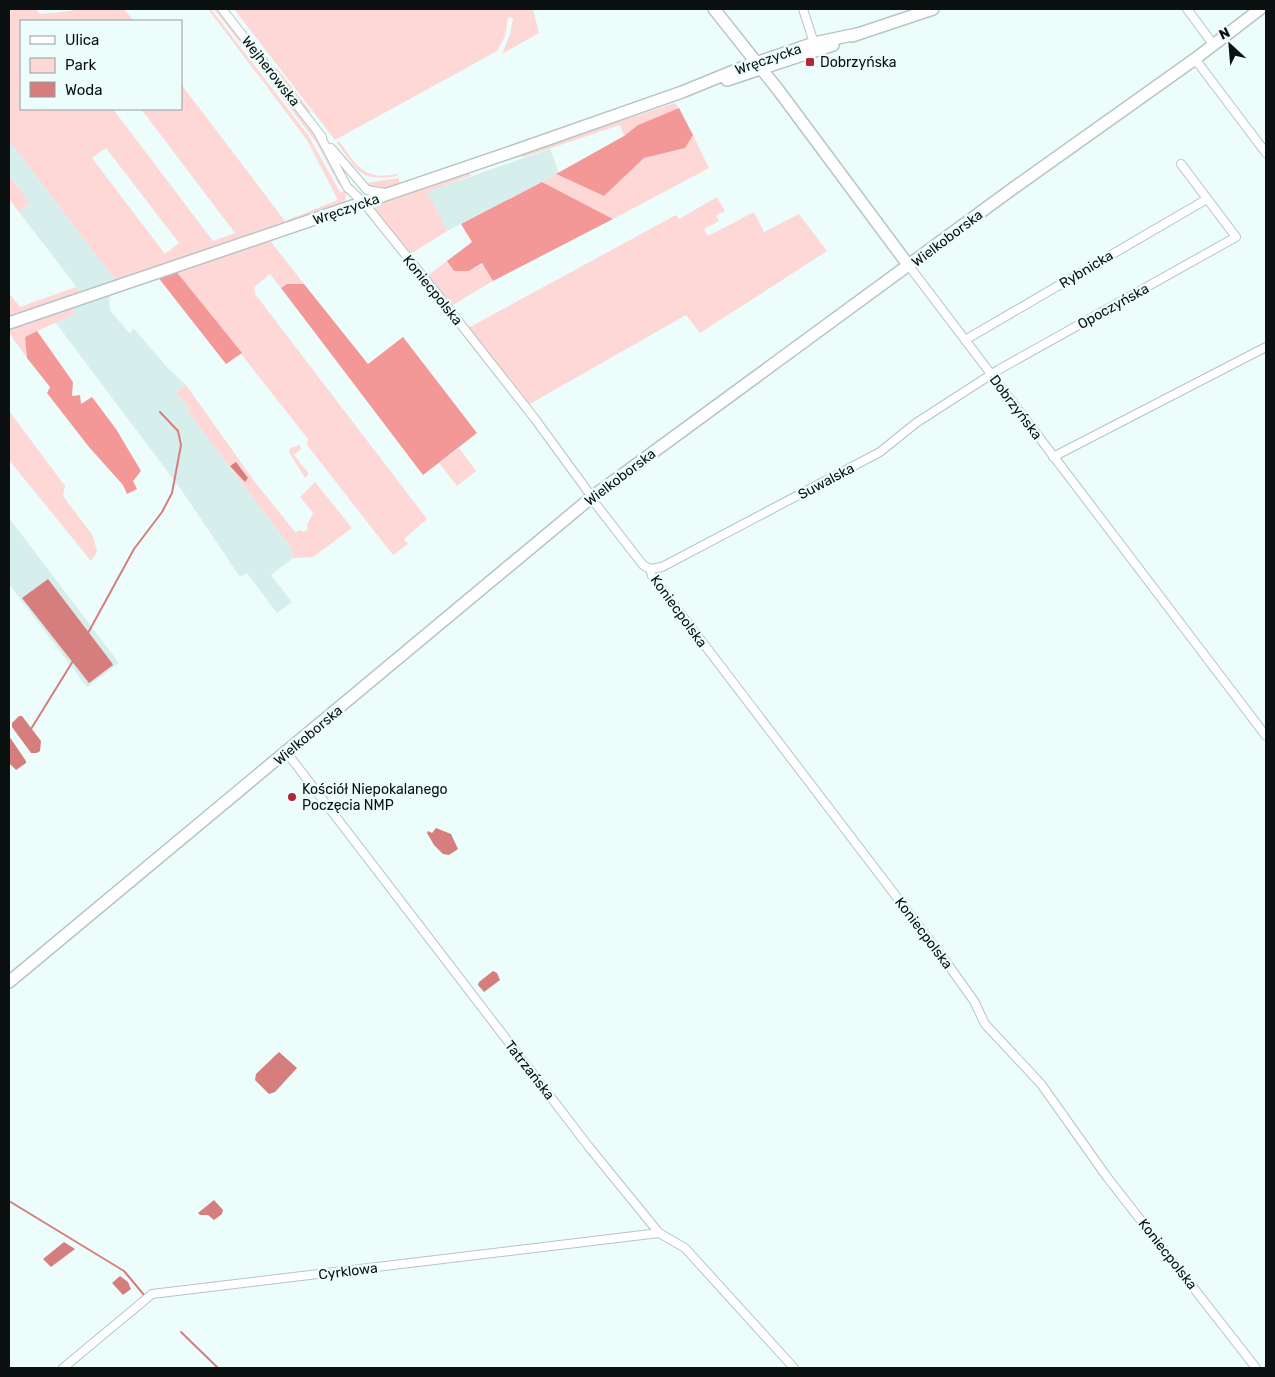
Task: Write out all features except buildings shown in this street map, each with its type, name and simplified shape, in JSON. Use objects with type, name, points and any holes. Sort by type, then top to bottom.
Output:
[{"type":"street","name":"Wejherowska","points":[[222,9],[358,183]]},
{"type":"street","name":"Dobrzyńska","points":[[714,9],[762,64],[812,139],[1266,736]]},
{"type":"street","points":[[803,9],[814,44]]},
{"type":"street","name":"Wręczycka","points":[[9,323],[391,194],[814,44],[857,34],[933,9]]},
{"type":"street","points":[[1187,9],[1213,44]]},
{"type":"street","name":"Wielkoborska","points":[[9,982],[592,498],[1195,59],[1260,9]]},
{"type":"street","name":"Wręczycka","points":[[762,64],[790,60],[826,48],[857,34]]},
{"type":"street","points":[[1195,59],[1266,153]]},
{"type":"street","points":[[779,91],[780,72],[790,60]]},
{"type":"street","name":"Wejherowska","points":[[319,134],[347,187],[364,203]]},
{"type":"street","points":[[1181,164],[1207,199]]},
{"type":"street","points":[[358,183],[371,192],[391,194]]},
{"type":"street","points":[[358,183],[364,203]]},
{"type":"street","points":[[338,212],[348,198],[347,187]]},
{"type":"street","name":"Opoczyńska","points":[[992,375],[1236,237],[1207,199]]},
{"type":"street","name":"Rybnicka","points":[[965,340],[1207,199]]},
{"type":"street","name":"Koniecpolska","points":[[364,203],[536,419],[592,498],[643,565],[650,569],[652,576],[719,666],[944,959],[974,1001],[985,1024],[1041,1084],[1107,1177],[1256,1368]]},
{"type":"street","points":[[1053,456],[1266,347]]},
{"type":"street","name":"Suwalska","points":[[650,569],[662,567],[880,452],[916,423],[992,375]]},
{"type":"street","name":"Tatrzańska","points":[[287,753],[571,1124],[660,1233],[685,1248],[794,1368]]},
{"type":"street","name":"Cyrklowa","points":[[63,1368],[152,1294],[660,1233]]},
{"type":"shaded area","points":[[679,108],[693,135],[685,148],[644,158],[604,196],[556,174],[624,136],[638,125]]},
{"type":"shaded area","points":[[9,141],[117,282],[82,294],[19,212],[30,203],[9,176]]},
{"type":"shaded area","points":[[550,149],[559,173],[447,231],[426,192]]},
{"type":"shaded area","points":[[542,182],[613,219],[493,281],[482,263],[469,271],[454,271],[447,261],[472,242],[461,224]]},
{"type":"shaded area","points":[[175,270],[242,353],[226,364],[157,276]]},
{"type":"shaded area","points":[[287,284],[304,284],[368,364],[403,337],[477,433],[423,475],[281,288]]},
{"type":"shaded area","points":[[112,292],[109,300],[110,310],[130,334],[132,329],[135,330],[166,366],[186,385],[176,392],[191,410],[188,412],[291,548],[293,558],[271,575],[292,602],[277,613],[247,573],[240,577],[182,491],[55,322],[74,314],[73,305]]},
{"type":"shaded area","points":[[37,331],[73,382],[72,396],[80,395],[81,404],[92,397],[116,429],[141,471],[133,481],[137,489],[127,494],[123,485],[89,447],[47,393],[50,387],[27,358],[25,337]]},
{"type":"shaded area","points":[[9,518],[119,663],[87,687],[9,584]]},
{"type":"green space","points":[[9,9],[36,9],[40,14],[72,11],[70,9],[124,9],[133,20],[20,20],[20,110],[114,110],[213,241],[235,233],[142,110],[182,110],[182,85],[285,221],[338,200],[307,140],[208,9],[211,9],[308,135],[340,192],[345,191],[346,193],[345,203],[117,282],[9,141]],"holes":[[[106,148],[179,243],[165,254],[92,158]]]},
{"type":"green space","points":[[214,9],[218,9],[266,71],[264,74]]},
{"type":"green space","points":[[234,9],[533,9],[539,33],[502,54],[510,34],[513,18],[508,17],[505,36],[497,51],[335,140]]},
{"type":"green space","points":[[277,68],[311,112],[308,113],[275,70]]},
{"type":"green space","points":[[270,77],[319,141],[343,186],[339,185],[316,142],[268,79]]},
{"type":"green space","points":[[675,103],[679,108],[638,125],[624,136],[620,125],[521,158],[525,152]]},
{"type":"green space","points":[[693,135],[709,168],[613,219],[542,182],[556,174],[604,196],[644,158],[685,148]]},
{"type":"green space","points":[[339,141],[362,170],[377,175],[397,174],[398,176],[375,177],[361,173],[337,143]]},
{"type":"green space","points":[[466,172],[472,175],[427,192],[447,231],[409,255],[377,213],[376,204]]},
{"type":"green space","points":[[9,176],[30,203],[19,212],[9,199]]},
{"type":"green space","points":[[399,178],[399,184],[380,190],[371,190],[366,183]]},
{"type":"green space","points":[[717,197],[725,211],[716,215],[719,221],[704,229],[708,236],[754,212],[764,232],[799,214],[827,251],[700,333],[686,315],[528,405],[468,328],[676,215],[679,219]]},
{"type":"green space","points":[[268,238],[304,284],[287,284],[281,288],[270,274],[254,287],[255,294],[427,519],[404,539],[408,544],[393,555],[307,445],[308,439],[175,270]]},
{"type":"green space","points":[[447,261],[454,271],[469,271],[483,264],[493,281],[451,306],[427,276]]},
{"type":"green space","points":[[76,287],[82,294],[9,319],[9,293],[20,307]]},
{"type":"green space","points":[[73,305],[74,314],[25,337],[27,358],[9,333],[9,327]]},
{"type":"green space","points":[[186,385],[255,482],[296,533],[299,530],[304,532],[308,529],[307,525],[313,513],[300,497],[315,482],[352,528],[313,557],[293,558],[291,548],[188,412],[191,410],[176,392]]},
{"type":"green space","points":[[9,411],[65,486],[63,496],[93,536],[97,552],[91,561],[9,460]]},
{"type":"green space","points":[[300,445],[301,449],[294,455],[309,474],[305,478],[289,452],[290,448]]},
{"type":"green space","points":[[459,448],[476,471],[457,486],[439,463]]},
{"type":"water","points":[[236,462],[248,478],[245,482],[230,466]]},
{"type":"water","points":[[48,579],[113,665],[89,683],[22,598]]},
{"type":"water","points":[[19,716],[22,716],[41,741],[40,751],[37,753],[31,753],[12,727],[12,723]]},
{"type":"water","points":[[9,736],[26,761],[16,770],[9,763]]},
{"type":"water","points":[[436,828],[451,834],[458,849],[449,855],[443,854],[434,845],[427,833],[428,831],[432,833]]},
{"type":"water","points":[[493,971],[497,973],[500,980],[484,992],[478,985],[479,982]]},
{"type":"water","points":[[279,1052],[297,1068],[275,1092],[269,1094],[255,1080],[256,1074]]},
{"type":"water","points":[[214,1200],[223,1210],[222,1214],[214,1220],[208,1215],[200,1215],[198,1213]]},
{"type":"water","points":[[64,1242],[75,1249],[51,1267],[43,1259]]},
{"type":"water","points":[[120,1276],[128,1282],[131,1289],[123,1295],[112,1283]]},
{"type":"waterway","points":[[88,633],[134,549],[162,512],[172,493],[181,445],[178,431],[160,412]]},
{"type":"waterway","points":[[31,729],[73,661]]},
{"type":"waterway","points":[[9,1201],[124,1271],[144,1295]]},
{"type":"waterway","points":[[181,1332],[218,1368]]},
{"type":"place","name":"Dobrzyńska","points":[[810,62]]},
{"type":"place","name":"Kościół Niepokalanego Poczęcia NMP","points":[[292,797]]}]
